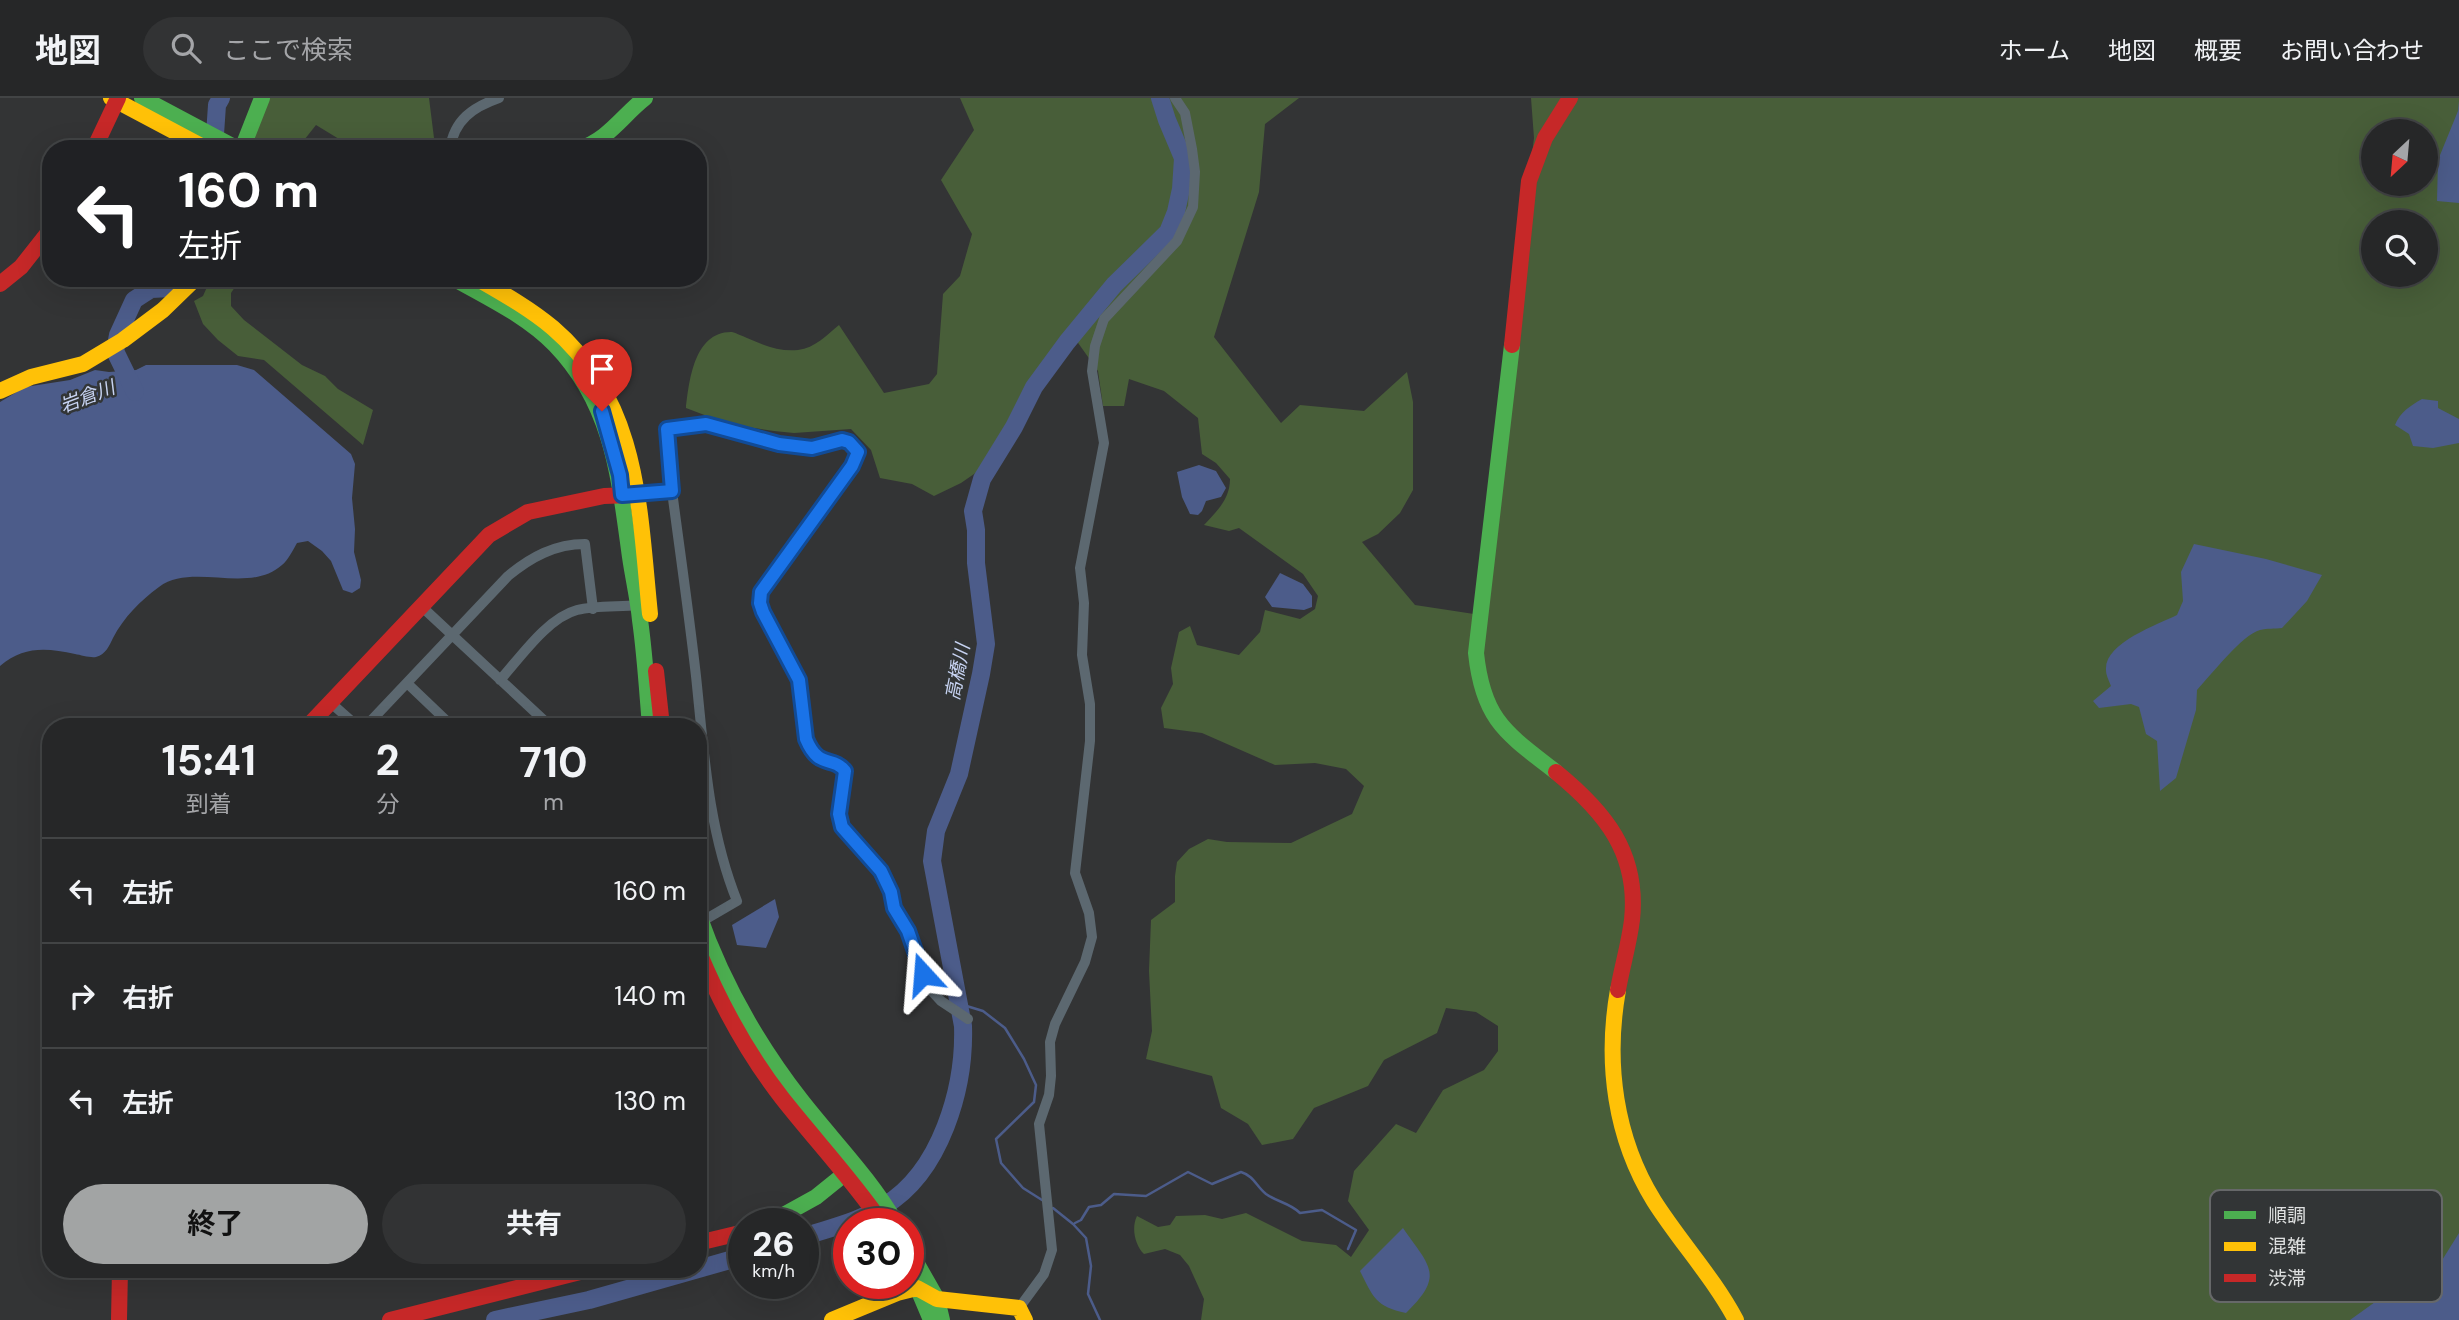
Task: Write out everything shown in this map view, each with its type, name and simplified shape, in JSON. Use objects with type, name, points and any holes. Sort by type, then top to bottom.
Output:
[{"type":"street","points":[[244,140],[262,98]]},
{"type":"street","points":[[452,140],[456,126],[478,108],[499,98]]},
{"type":"street","points":[[602,140],[645,98]]},
{"type":"street","points":[[924,1291],[937,1299],[1022,1314],[1044,1274],[1052,1250],[1039,1124],[1049,1095],[1050,1042],[1055,1024],[1085,962],[1092,937],[1089,913],[1076,873],[1090,741],[1090,704],[1082,655],[1083,603],[1080,568],[1104,443],[1091,371],[1095,346],[1104,319],[1177,241],[1193,207],[1195,172],[1192,149],[1185,113],[1175,98]]},
{"type":"street","points":[[1570,98],[1544,134],[1534,158],[1529,181],[1505,414],[1476,653],[1477,669],[1484,695],[1500,723],[1518,743],[1584,794],[1616,833],[1632,888],[1632,911],[1612,1043],[1618,1114],[1627,1147],[1641,1178],[1656,1203],[1712,1276],[1736,1320]]},
{"type":"street","points":[[98,140],[116,99],[138,104],[220,140]]},
{"type":"street","points":[[138,104],[193,140]]},
{"type":"street","points":[[0,284],[21,267],[42,240]]},
{"type":"street","points":[[0,391],[31,377],[83,364],[163,310],[187,287]]},
{"type":"street","points":[[468,287],[533,326],[555,345],[590,390],[602,411],[628,495],[661,718]]},
{"type":"street","points":[[492,287],[551,326],[574,347],[597,377],[614,406],[622,429],[649,718]]},
{"type":"street","points":[[701,718],[672,491],[667,429],[706,424],[779,444],[812,448],[842,440],[849,442],[858,452],[852,466],[761,592],[760,603],[799,680],[806,739],[810,748],[824,762],[841,766],[845,771],[839,814],[842,827],[881,871],[891,892],[894,908],[908,931],[929,988],[941,1002],[968,1019]]},
{"type":"street","points":[[316,718],[479,544],[514,518],[557,504],[672,491]]},
{"type":"street","points":[[374,718],[508,576],[520,566],[558,547],[585,544],[593,609]]},
{"type":"street","points":[[499,680],[554,622],[577,610],[638,605]]},
{"type":"street","points":[[421,607],[541,718]]},
{"type":"street","points":[[408,684],[444,718]]},
{"type":"street","points":[[331,703],[349,718]]},
{"type":"street","points":[[707,775],[711,811],[727,875],[737,901],[707,915]]},
{"type":"street","points":[[707,938],[720,974],[737,1009],[762,1050],[879,1208]]},
{"type":"street","points":[[707,970],[727,1015],[782,1098],[850,1170]]},
{"type":"street","points":[[797,1208],[850,1170]]},
{"type":"street","points":[[707,1241],[728,1236]]},
{"type":"street","points":[[924,1276],[937,1299],[942,1320]]},
{"type":"street","points":[[119,1320],[120,1278]]},
{"type":"street","points":[[390,1320],[557,1278]]},
{"type":"street","points":[[832,1320],[883,1299]]},
{"type":"street","points":[[922,1299],[931,1320]]},
{"type":"green space","points":[[269,98],[429,98],[434,138],[340,140],[316,125],[304,140],[253,140]]},
{"type":"green space","points":[[960,98],[1299,98],[1265,124],[1259,192],[1214,337],[1281,423],[1300,405],[1364,411],[1407,372],[1413,402],[1413,490],[1400,513],[1378,534],[1362,542],[1415,605],[1474,614],[1534,138],[1531,98],[2459,98],[2459,1320],[1201,1320],[1204,1299],[1189,1266],[1180,1255],[1165,1249],[1144,1254],[1135,1236],[1137,1216],[1158,1227],[1170,1225],[1176,1216],[1205,1215],[1222,1219],[1246,1213],[1302,1241],[1336,1245],[1351,1257],[1369,1230],[1348,1201],[1354,1171],[1396,1124],[1416,1133],[1443,1090],[1484,1070],[1498,1051],[1498,1026],[1476,1012],[1446,1008],[1437,1033],[1384,1060],[1368,1086],[1314,1108],[1293,1139],[1262,1145],[1248,1124],[1221,1108],[1212,1076],[1146,1059],[1152,1031],[1149,971],[1151,920],[1175,902],[1177,862],[1189,849],[1208,839],[1291,843],[1352,814],[1364,786],[1346,769],[1315,763],[1275,765],[1202,733],[1164,728],[1161,708],[1173,684],[1171,668],[1179,632],[1190,626],[1197,645],[1239,655],[1260,632],[1265,610],[1300,619],[1315,609],[1318,596],[1303,574],[1239,528],[1229,531],[1204,525],[1225,499],[1230,479],[1216,463],[1202,454],[1198,418],[1164,391],[1129,379],[1124,406],[1103,406],[1098,371],[1076,340],[1040,389],[1006,452],[961,483],[934,496],[912,484],[880,478],[871,450],[851,429],[794,433],[774,431],[728,424],[686,408],[692,372],[702,349],[709,340],[719,334],[732,332],[772,347],[798,350],[815,344],[839,325],[884,393],[929,384],[937,374],[943,294],[960,276],[972,234],[941,180],[974,130]]},
{"type":"green space","points":[[207,287],[235,287],[231,293],[231,306],[244,320],[302,365],[325,376],[338,389],[373,410],[363,445],[264,360],[238,356],[218,340],[203,324],[194,301],[203,296]]},
{"type":"water","points":[[2459,101],[2459,203],[2437,201],[2438,160],[2458,111]]},
{"type":"water","name":"岩倉川","points":[[146,365],[237,365],[254,370],[351,454],[355,464],[352,498],[354,552],[361,580],[360,588],[352,593],[343,590],[331,561],[322,551],[308,541],[297,543],[284,563],[268,574],[237,579],[188,577],[159,587],[127,616],[107,649],[99,656],[36,650],[9,659],[0,666],[0,402],[25,387],[70,380],[95,370],[136,370]]},
{"type":"water","points":[[2422,399],[2438,401],[2438,408],[2459,419],[2459,443],[2433,448],[2413,446],[2409,434],[2395,425],[2403,413]]},
{"type":"water","points":[[1199,465],[1216,471],[1226,488],[1221,497],[1206,501],[1198,515],[1190,514],[1182,497],[1177,472]]},
{"type":"water","points":[[2194,544],[2266,559],[2322,575],[2307,601],[2282,628],[2263,629],[2253,633],[2236,647],[2197,690],[2196,710],[2176,778],[2160,791],[2157,741],[2146,734],[2139,707],[2131,704],[2099,708],[2093,701],[2111,686],[2106,670],[2113,651],[2133,636],[2177,615],[2183,601],[2181,572]]},
{"type":"water","points":[[1280,573],[1303,584],[1312,596],[1312,607],[1304,610],[1272,607],[1265,597]]},
{"type":"water","points":[[775,899],[779,917],[766,948],[737,945],[732,925]]},
{"type":"water","points":[[1403,1228],[1420,1252],[1429,1271],[1426,1289],[1406,1313],[1388,1308],[1377,1300],[1360,1271]]},
{"type":"water","points":[[2459,1233],[2459,1320],[2350,1320],[2375,1302],[2442,1302],[2442,1260]]},
{"type":"waterway","points":[[215,140],[217,105],[221,98]]},
{"type":"waterway","name":"高橋川","points":[[819,1232],[865,1216],[904,1191],[921,1172],[935,1150],[954,1101],[960,1076],[963,1026],[932,861],[936,831],[959,774],[986,644],[973,511],[982,479],[1014,427],[1034,387],[1114,285],[1168,232],[1181,189],[1183,158],[1160,98]]},
{"type":"waterway","points":[[135,392],[115,351],[118,335],[134,300],[151,289],[172,287]]},
{"type":"waterway","points":[[960,1004],[983,1011],[1005,1028],[1036,1085],[1034,1102],[996,1139],[1001,1163],[1023,1188],[1042,1200]]},
{"type":"waterway","points":[[1075,1223],[1081,1220],[1089,1207],[1101,1205],[1114,1194],[1146,1196],[1188,1172],[1212,1184],[1241,1172],[1266,1194],[1300,1213],[1322,1210],[1356,1230],[1348,1249]]},
{"type":"waterway","points":[[1053,1208],[1086,1238],[1091,1266],[1088,1294],[1100,1320]]},
{"type":"waterway","name":"高橋川","points":[[707,1267],[728,1261]]},
{"type":"waterway","name":"高橋川","points":[[495,1320],[589,1300],[666,1278]]},
{"type":"traffic: fast","points":[[142,98],[221,140]]},
{"type":"traffic: fast","points":[[246,140],[262,98]]},
{"type":"traffic: fast","points":[[598,140],[645,98]]},
{"type":"traffic: fast","points":[[469,287],[507,308],[555,345],[590,392],[601,418],[610,444],[622,499],[642,633],[649,718]]},
{"type":"traffic: fast","points":[[1512,345],[1476,653],[1479,676],[1491,710],[1511,735],[1556,772]]},
{"type":"traffic: fast","points":[[707,938],[729,987],[769,1056],[886,1208]]},
{"type":"traffic: fast","points":[[796,1208],[816,1197],[852,1168]]},
{"type":"traffic: fast","points":[[924,1276],[937,1299],[942,1320]]},
{"type":"traffic: fast","points":[[922,1299],[931,1320]]},
{"type":"traffic: slow","points":[[111,98],[190,140]]},
{"type":"traffic: slow","points":[[0,391],[31,377],[83,364],[123,340],[163,310],[187,287]]},
{"type":"traffic: slow","points":[[491,287],[553,328],[582,357],[603,389],[619,424],[630,459],[642,535],[650,614]]},
{"type":"traffic: slow","points":[[1618,990],[1614,1017],[1613,1072],[1616,1099],[1630,1152],[1654,1201],[1736,1320]]},
{"type":"traffic: slow","points":[[832,1320],[897,1293],[917,1288],[937,1299],[1019,1308],[1025,1320]]},
{"type":"traffic: jam","points":[[98,140],[118,98]]},
{"type":"traffic: jam","points":[[1512,345],[1529,181],[1545,138],[1570,98]]},
{"type":"traffic: jam","points":[[0,284],[21,267],[42,240]]},
{"type":"traffic: jam","points":[[316,718],[489,535],[528,512],[604,496],[632,495]]},
{"type":"traffic: jam","points":[[656,671],[661,718]]},
{"type":"traffic: jam","points":[[1556,772],[1574,787],[1603,819],[1624,854],[1630,874],[1632,920],[1618,990]]},
{"type":"traffic: jam","points":[[707,971],[757,1063],[871,1208]]},
{"type":"traffic: jam","points":[[707,1241],[728,1236]]},
{"type":"traffic: jam","points":[[119,1320],[120,1278]]},
{"type":"traffic: jam","points":[[390,1320],[556,1278]]},
{"type":"route","points":[[602,411],[620,475],[622,495],[672,491],[667,429],[706,424],[779,444],[812,448],[842,440],[849,442],[858,452],[852,466],[761,592],[760,603],[799,680],[806,739],[810,748],[824,762],[841,766],[845,771],[839,814],[842,827],[881,871],[891,892],[894,908],[908,931],[923,974]]}]
